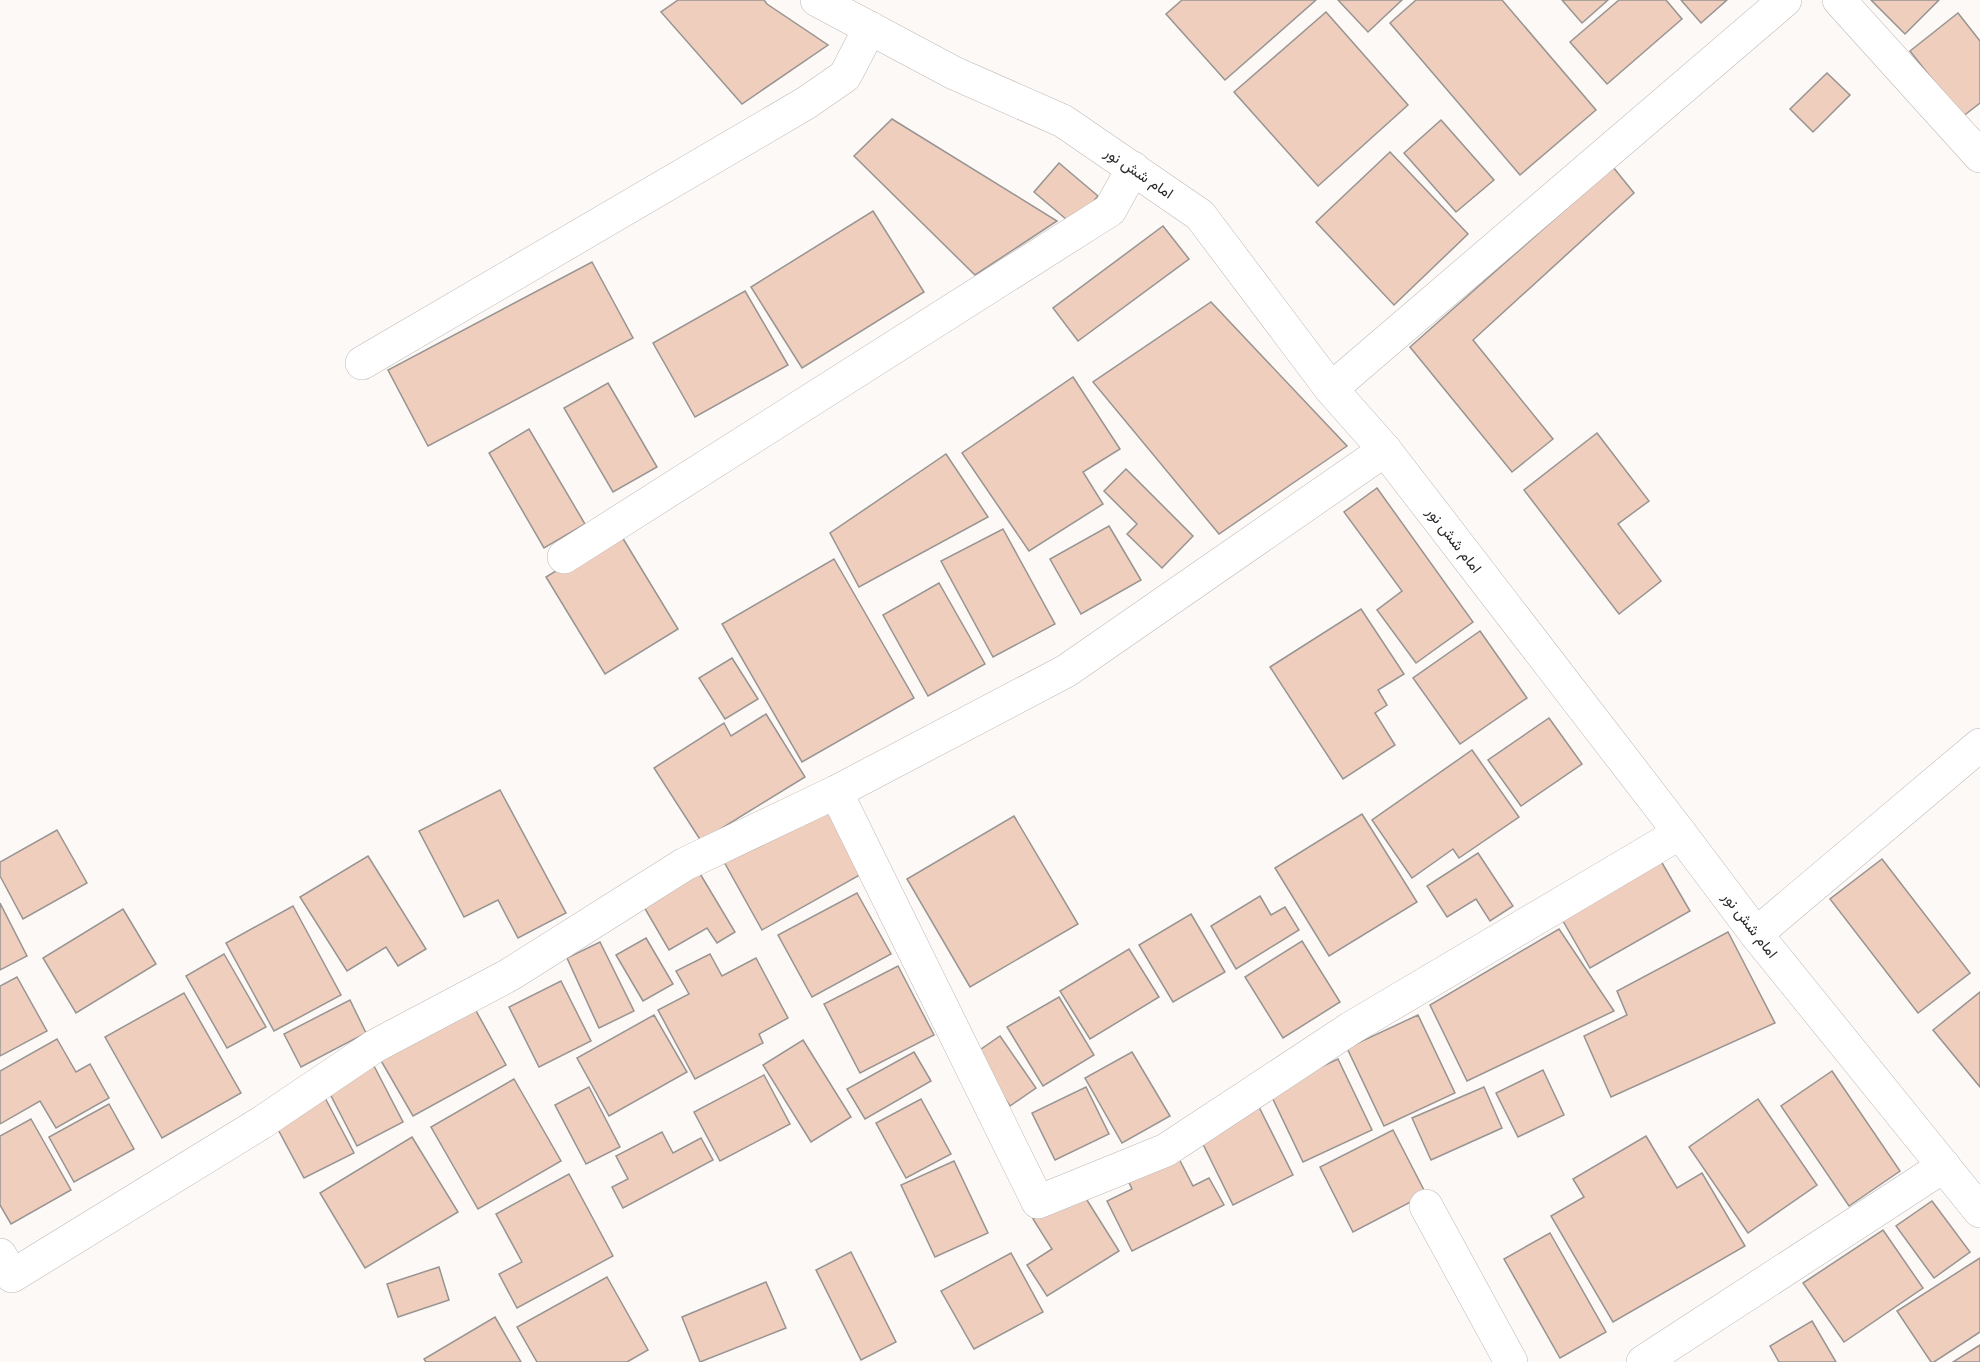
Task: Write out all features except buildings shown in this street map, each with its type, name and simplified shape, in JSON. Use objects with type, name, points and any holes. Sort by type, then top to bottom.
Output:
[{"type":"street","name":"امام شش نور","points":[[817,0],[954,73],[1063,121],[1200,215],[1331,389],[1385,450],[1756,934],[1980,1211]]},
{"type":"street","points":[[1331,389],[1785,0]]},
{"type":"street","points":[[1839,0],[1980,156]]},
{"type":"street","points":[[362,363],[806,103],[845,76],[870,28]]},
{"type":"street","points":[[564,557],[1110,210],[1133,168]]},
{"type":"street","points":[[0,1255],[12,1276],[261,1122],[375,1046],[509,975],[685,864],[836,792],[1066,670],[1385,450]]},
{"type":"street","points":[[1756,934],[1980,746]]},
{"type":"street","points":[[836,792],[1038,1202],[1166,1150],[1351,1028],[1680,833]]},
{"type":"street","points":[[1643,1362],[1944,1166]]},
{"type":"street","points":[[1426,1206],[1511,1362]]}]
